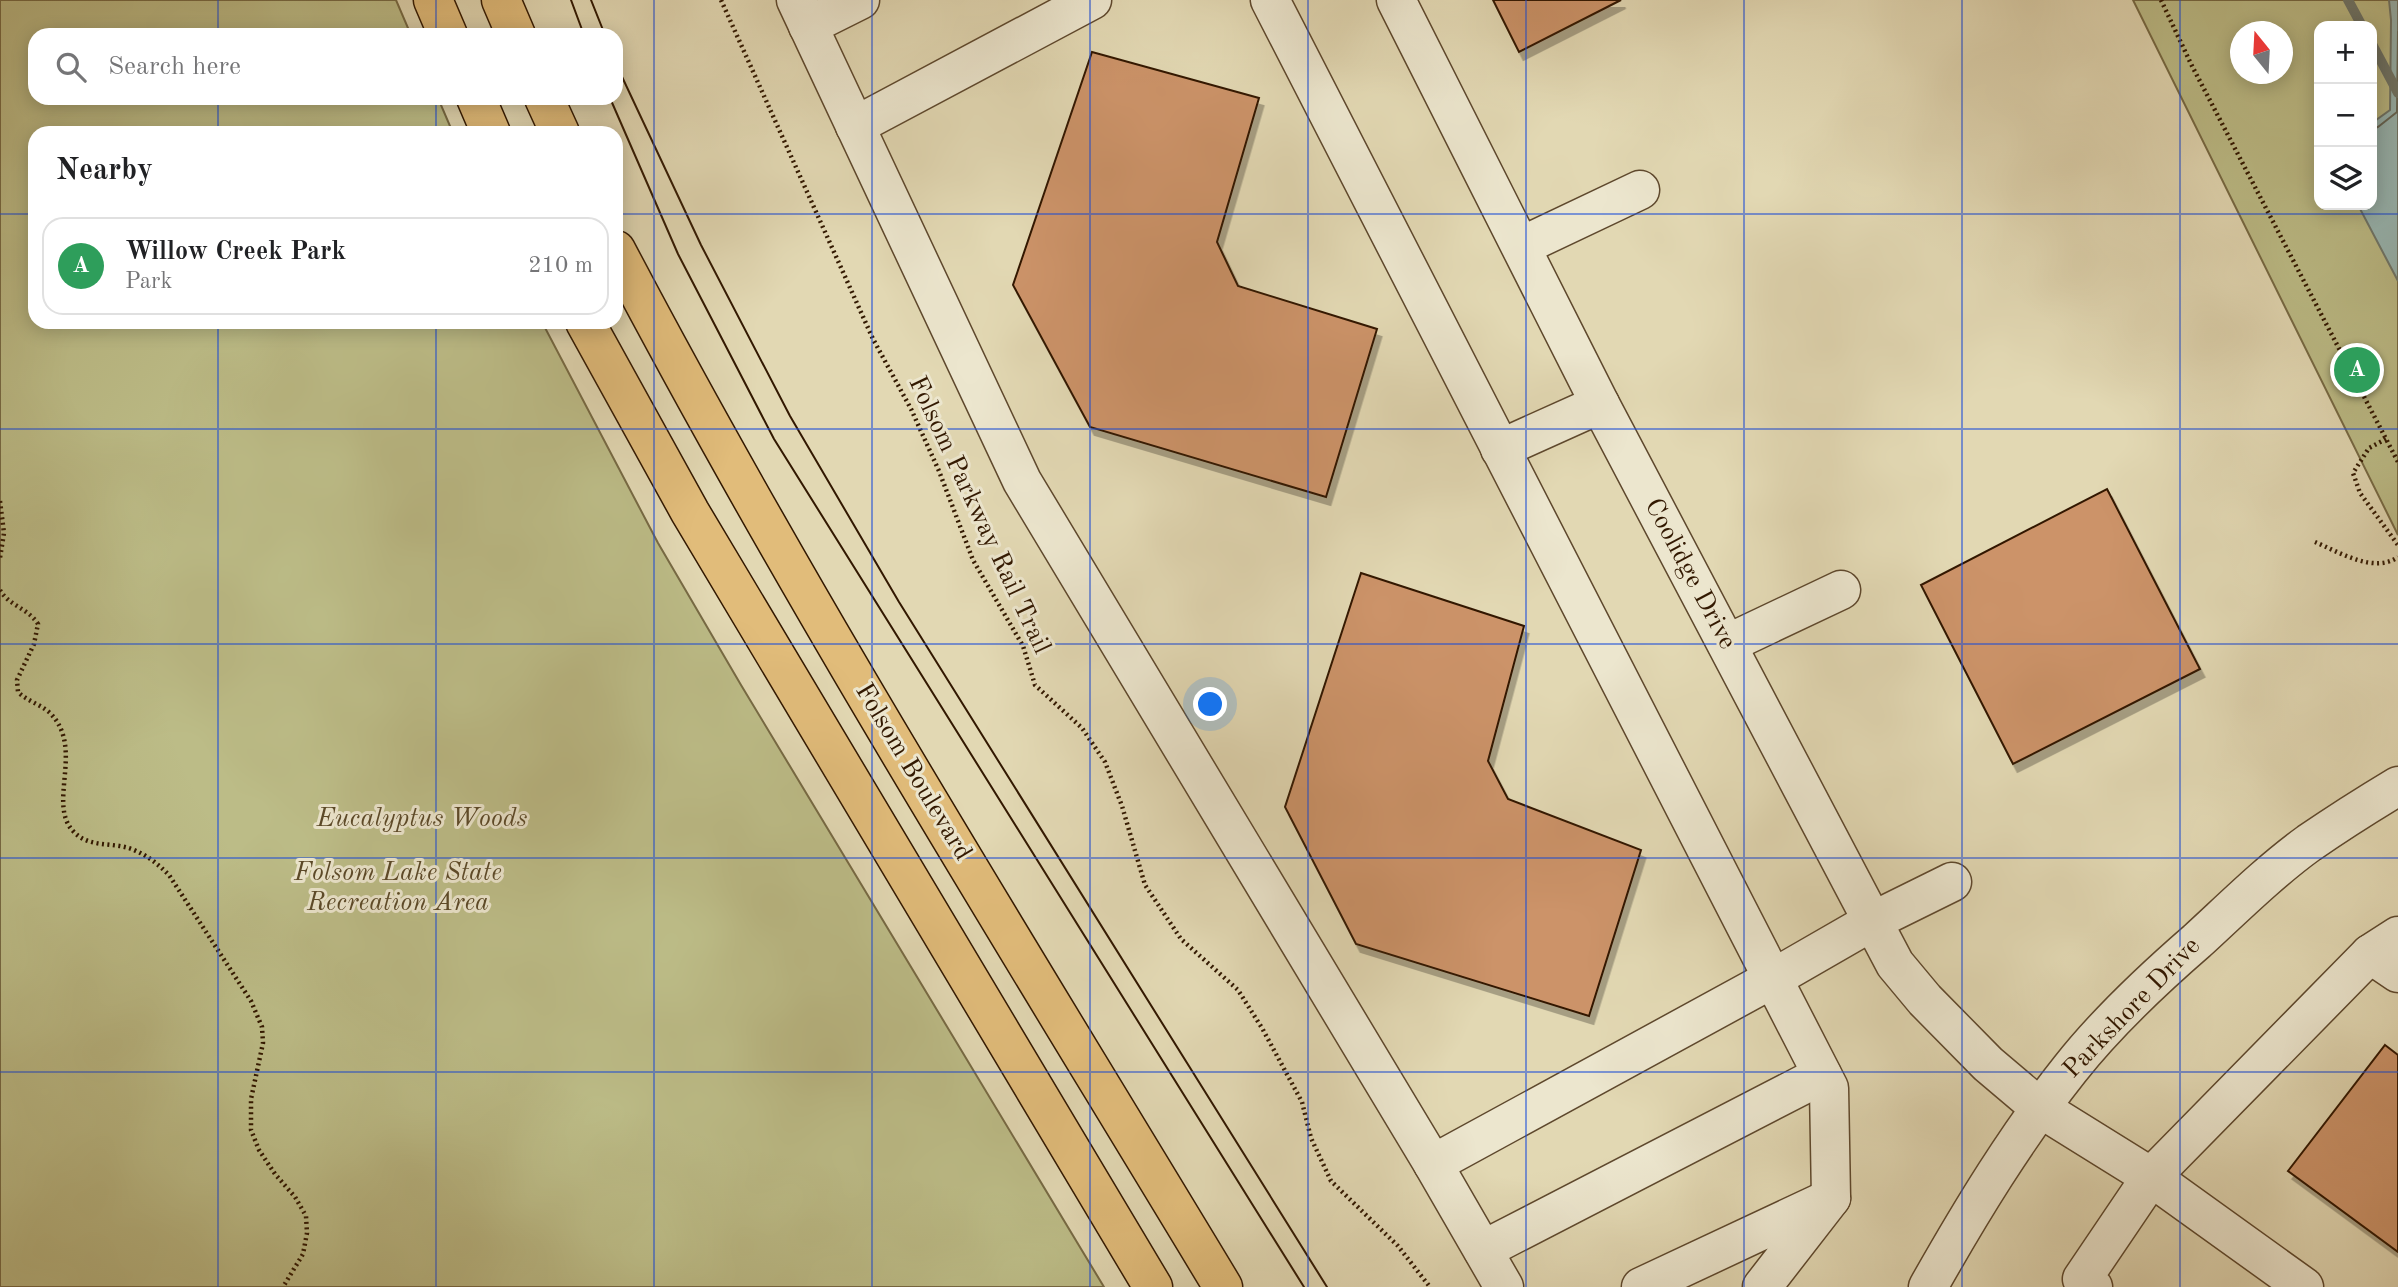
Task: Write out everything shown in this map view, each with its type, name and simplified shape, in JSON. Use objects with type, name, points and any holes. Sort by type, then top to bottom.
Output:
[{"type":"main road","points":[[433,0],[446,28]]},
{"type":"main road","points":[[501,0],[513,28]]},
{"type":"main road","points":[[479,105],[488,126]]},
{"type":"main road","points":[[547,105],[557,126]]},
{"type":"main road","name":"Folsom Boulevard","points":[[623,263],[748,494],[1223,1287]]},
{"type":"main road","points":[[589,329],[705,536],[1153,1287]]},
{"type":"street","points":[[860,0],[802,13],[1022,481],[1433,1164],[1504,1287]]},
{"type":"street","points":[[855,126],[1092,0]]},
{"type":"street","points":[[1270,0],[1829,1088],[1831,1198],[1762,1287]]},
{"type":"street","name":"Coolidge Drive","points":[[1396,0],[1600,404],[1895,964],[1925,1000],[1988,1064],[2040,1108],[2151,1177],[2304,1287]]},
{"type":"street","points":[[1522,246],[1640,190]]},
{"type":"street","points":[[1500,449],[1600,404]]},
{"type":"street","points":[[1727,644],[1841,590]]},
{"type":"street","name":"Parkshore Drive","points":[[1928,1287],[1964,1223],[2040,1108],[2082,1054],[2160,973],[2307,844],[2398,786]]},
{"type":"street","points":[[1433,1164],[1773,979],[1871,922],[1952,882]]},
{"type":"street","points":[[2093,1287],[2082,1279],[2151,1177],[2389,954]]},
{"type":"street","points":[[1483,1250],[1822,1075]]},
{"type":"street","points":[[1641,1287],[1831,1198]]},
{"type":"path","name":"Folsom Parkway Rail Trail","points":[[721,0],[873,339],[911,409],[939,471],[973,560],[1023,646],[1035,684],[1082,728],[1105,762],[1122,806],[1145,885],[1181,939],[1238,990],[1262,1028],[1302,1102],[1311,1138],[1331,1181],[1398,1246],[1430,1287]]},
{"type":"path","points":[[2161,0],[2191,64],[2398,461]]},
{"type":"path","points":[[2386,439],[2369,448],[2353,473],[2360,493],[2398,545]]},
{"type":"path","points":[[0,502],[4,533],[0,558]]},
{"type":"path","points":[[2315,542],[2367,562],[2390,562],[2398,557]]},
{"type":"path","points":[[0,590],[6,600],[32,614],[37,624],[34,644],[17,680],[18,692],[50,713],[64,738],[66,750],[63,814],[71,830],[84,841],[131,849],[154,861],[169,875],[257,1014],[262,1027],[263,1042],[251,1099],[251,1130],[259,1150],[295,1197],[306,1216],[307,1225],[303,1254],[283,1287]]},
{"type":"green space","name":"Folsom Lake State Recreation Area","points":[[0,0],[396,0],[408,28],[28,28],[28,105],[441,105],[450,126],[28,126],[28,329],[546,329],[658,543],[1104,1287],[0,1287]]},
{"type":"green space","points":[[2133,0],[2398,0],[2398,535]]},
{"type":"water","points":[[2389,0],[2398,0],[2398,281],[2361,210],[2377,210],[2377,119],[2390,110]]},
{"type":"building","points":[[1493,0],[1621,0],[1519,52]]},
{"type":"building","points":[[1092,52],[1259,98],[1217,242],[1238,286],[1377,329],[1326,497],[1090,427],[1013,285]]},
{"type":"building","points":[[2107,489],[2200,669],[2013,764],[1921,585]]},
{"type":"building","points":[[1361,573],[1524,626],[1488,761],[1508,799],[1641,850],[1589,1016],[1356,944],[1285,807]]},
{"type":"building","points":[[2385,1045],[2398,1055],[2398,1252],[2288,1171]]},
{"type":"waterway","points":[[2348,0],[2359,21]]},
{"type":"waterway","points":[[2377,53],[2398,93]]},
{"type":"tram line","points":[[571,0],[581,28]]},
{"type":"tram line","points":[[591,0],[602,28]]},
{"type":"tram line","points":[[623,79],[701,245],[790,416],[899,602],[1327,1287]]},
{"type":"tram line","points":[[613,105],[622,126]]},
{"type":"tram line","points":[[623,128],[678,254],[774,439],[1304,1287]]},
{"type":"place","name":"Willow Creek Park","points":[[2357,370]]},
{"type":"park label","name":"Eucalyptus Woods","points":[[422,819]]}]
